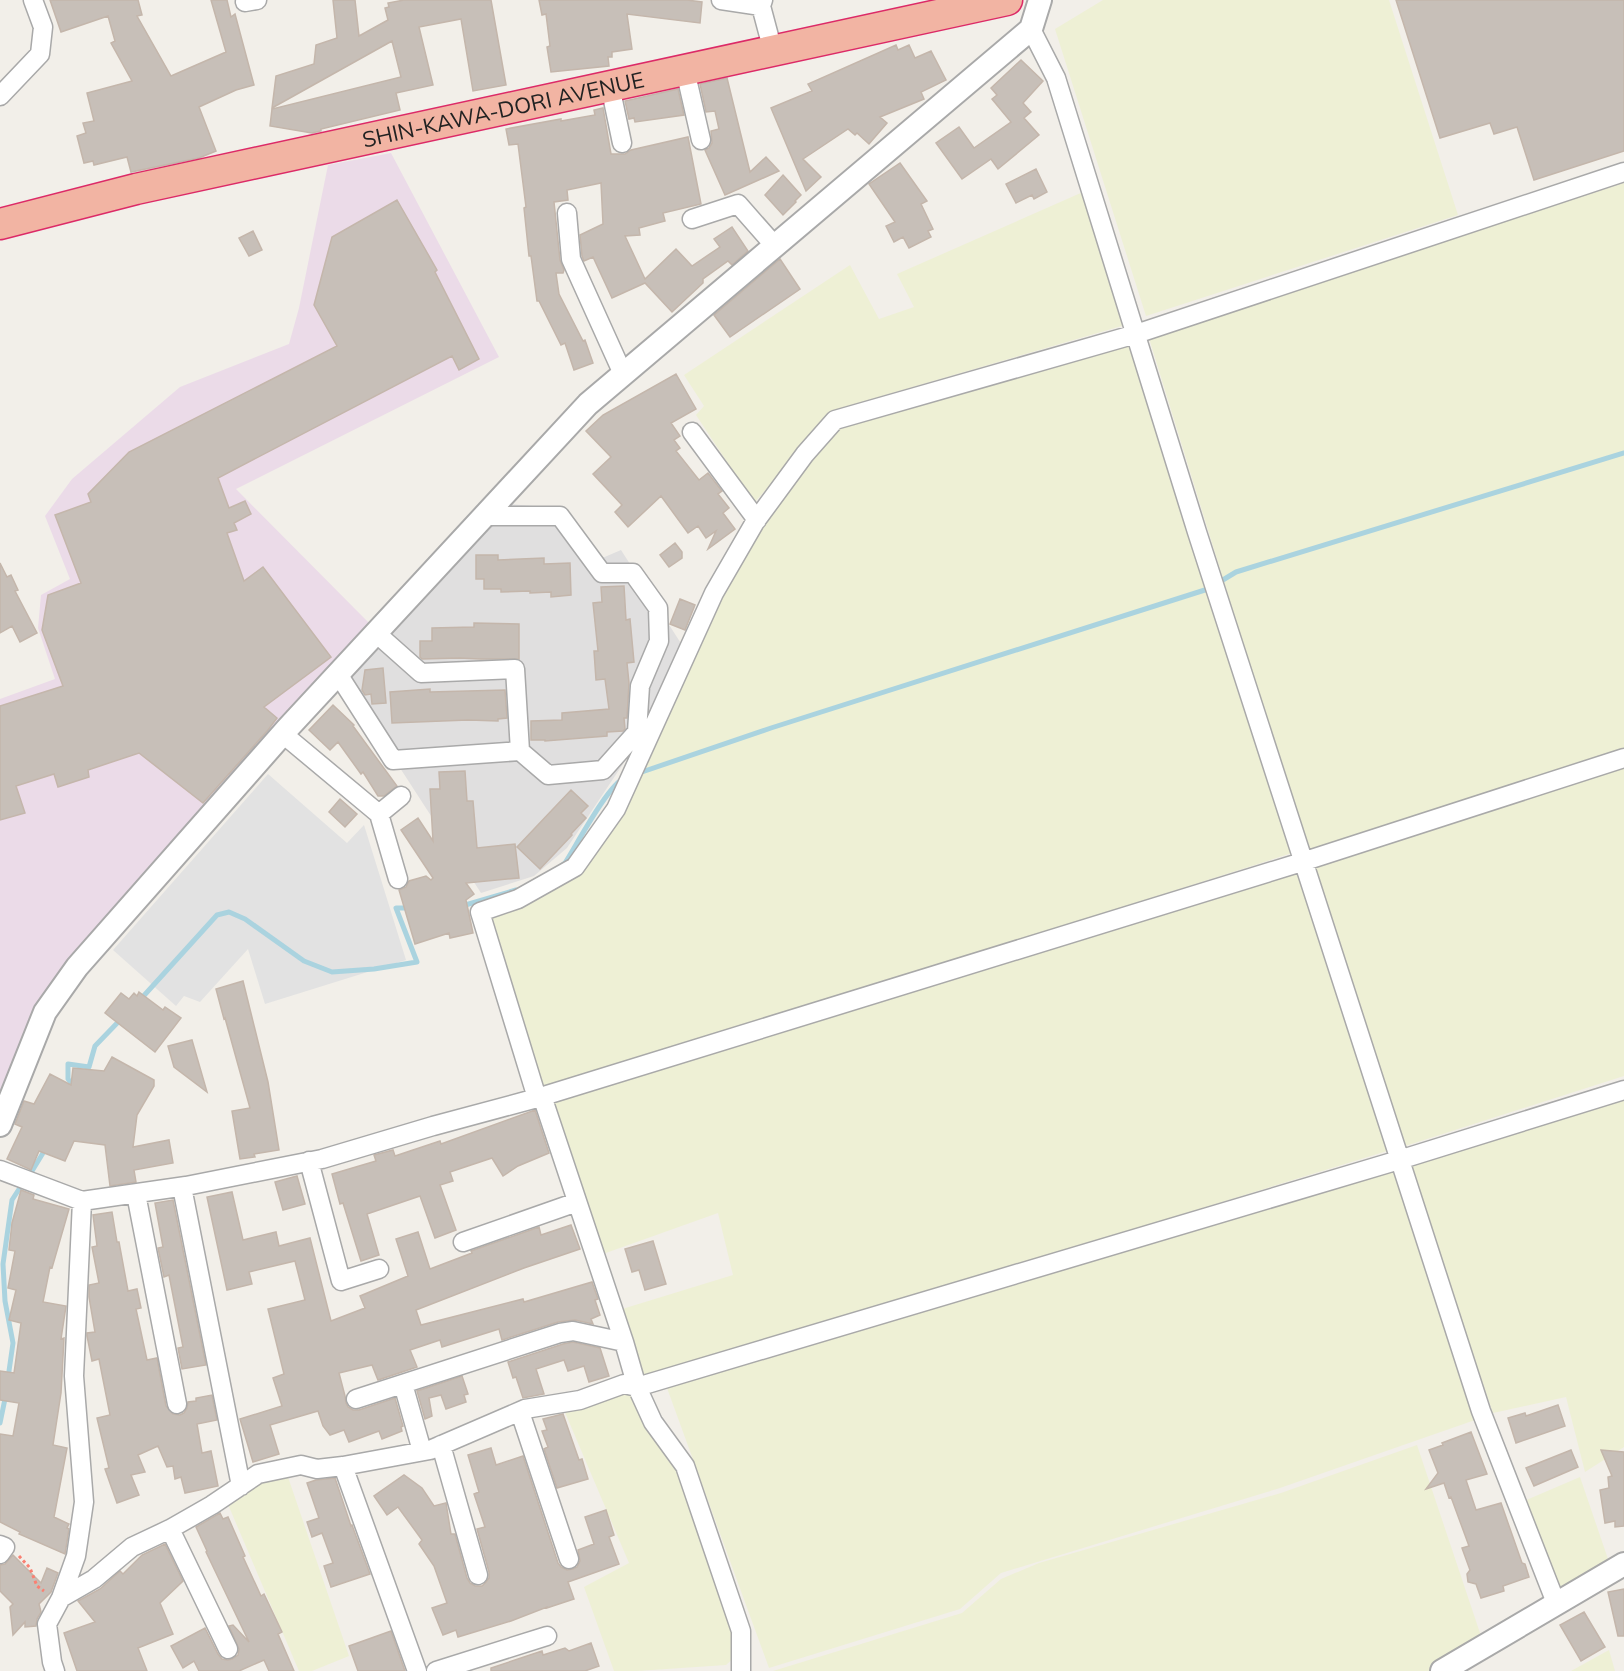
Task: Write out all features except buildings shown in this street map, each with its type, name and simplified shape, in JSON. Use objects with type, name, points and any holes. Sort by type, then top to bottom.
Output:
[{"type":"highway","name":"SHIN-KAWA-DORI AVENUE","points":[[0,224],[136,189],[1007,0]]},
{"type":"street","points":[[0,96],[40,54],[43,27],[33,0]]},
{"type":"street","points":[[721,0],[762,3],[773,51]]},
{"type":"street","points":[[0,1125],[45,1012],[77,968],[283,734],[484,516],[588,404],[1031,29],[1040,0]]},
{"type":"street","points":[[1031,29],[1056,78],[1302,862],[1481,1411],[1556,1603]]},
{"type":"street","points":[[684,70],[701,140]]},
{"type":"street","points":[[610,86],[622,143]]},
{"type":"street","points":[[736,1671],[741,1671],[741,1631],[685,1466],[653,1422],[637,1387],[480,912],[518,899],[575,867],[616,808],[626,789],[714,593],[757,520],[805,454],[835,420],[1136,334],[1624,172]]},
{"type":"street","points":[[692,219],[738,204],[775,246]]},
{"type":"street","points":[[567,213],[571,259],[623,374]]},
{"type":"street","points":[[692,432],[757,520]]},
{"type":"street","points":[[338,674],[393,760],[520,751],[548,775],[603,770],[637,732],[640,686],[659,641],[658,608],[633,573],[602,573],[560,516],[484,516]]},
{"type":"street","points":[[376,633],[421,673],[515,669],[520,751]]},
{"type":"street","points":[[283,734],[379,814],[398,879]]},
{"type":"street","points":[[0,1170],[82,1202],[182,1187],[309,1161],[540,1097],[1302,862],[1624,758]]},
{"type":"street","points":[[379,814],[401,796]]},
{"type":"street","points":[[61,1598],[94,1579],[132,1547],[212,1505],[258,1474],[301,1465],[317,1469],[343,1466],[423,1451],[525,1409],[580,1400],[624,1384],[637,1387],[1399,1160],[1624,1090]]},
{"type":"street","points":[[309,1161],[342,1281],[379,1269]]},
{"type":"street","points":[[182,1187],[241,1486]]},
{"type":"street","points":[[136,1194],[177,1404]]},
{"type":"street","points":[[55,1671],[47,1624],[61,1598],[76,1556],[84,1502],[74,1376],[82,1202]]},
{"type":"street","points":[[464,1242],[577,1202]]},
{"type":"street","points":[[356,1399],[560,1333],[573,1331],[624,1342]]},
{"type":"street","points":[[403,1384],[423,1451]]},
{"type":"street","points":[[520,1412],[569,1559]]},
{"type":"street","points":[[441,1445],[478,1575]]},
{"type":"street","points":[[343,1466],[417,1671]]},
{"type":"street","points":[[170,1529],[228,1649]]},
{"type":"street","points":[[1442,1671],[1624,1564]]},
{"type":"street","points":[[436,1671],[547,1636]]},
{"type":"path","points":[[2,1549],[16,1553],[30,1568],[37,1586],[46,1593],[61,1598]]},
{"type":"shaded area","points":[[391,153],[499,357],[236,489],[370,624],[108,915],[30,1021],[0,1097],[0,699],[55,679],[38,628],[41,595],[70,579],[45,516],[72,479],[180,387],[289,344],[299,308],[328,165]]},
{"type":"shaded area","points":[[508,504],[559,508],[600,559],[621,550],[682,645],[641,737],[567,848],[534,876],[481,893],[343,680]]},
{"type":"shaded area","points":[[268,774],[347,843],[364,825],[406,960],[265,1004],[248,949],[200,1002],[184,996],[176,1006],[113,950]]},
{"type":"green space","points":[[1103,0],[1389,0],[1458,215],[1146,316],[1055,29]]},
{"type":"green space","points":[[1624,183],[1624,749],[1307,852],[1148,335]]},
{"type":"green space","points":[[1083,192],[1125,325],[837,409],[754,503],[696,415],[704,406],[684,375],[850,265],[879,319],[914,307],[897,274]]},
{"type":"green space","points":[[1131,342],[1292,853],[543,1092],[486,917],[585,870],[756,531],[838,425]]},
{"type":"green space","points":[[1624,765],[1624,1076],[1402,1147],[1314,865]]},
{"type":"green space","points":[[1298,871],[1387,1151],[641,1381],[619,1310],[733,1275],[718,1213],[603,1254],[554,1102]]},
{"type":"green space","points":[[1624,1096],[1624,1447],[1585,1472],[1566,1397],[1493,1413],[1407,1164]]},
{"type":"green space","points":[[1395,1166],[1478,1419],[1280,1488],[1001,1573],[960,1609],[769,1668],[667,1388]]},
{"type":"green space","points":[[629,1389],[676,1467],[737,1635],[735,1657],[726,1665],[614,1671],[584,1587],[629,1563],[564,1410]]},
{"type":"green space","points":[[1417,1445],[1481,1636],[1429,1671],[773,1671],[962,1613],[1001,1579],[1039,1563],[1281,1493]]},
{"type":"green space","points":[[288,1477],[349,1656],[312,1671],[299,1671],[227,1502],[256,1482]]},
{"type":"green space","points":[[1580,1477],[1608,1559],[1556,1590],[1524,1501]]},
{"type":"green space","points":[[1609,1650],[1615,1671],[1571,1671]]},
{"type":"waterway","points":[[636,774],[771,728],[1208,589],[1236,572],[1624,453]]},
{"type":"waterway","points":[[561,866],[610,791],[625,778]]},
{"type":"waterway","points":[[462,906],[516,890]]},
{"type":"waterway","points":[[139,1001],[217,915],[229,912],[245,919],[304,961],[332,972],[374,969],[417,962],[396,908],[411,908]]},
{"type":"waterway","points":[[72,1087],[68,1079],[68,1064],[89,1067],[95,1046],[122,1018]]},
{"type":"waterway","points":[[29,1176],[46,1148]]},
{"type":"waterway","points":[[8,1378],[13,1343],[5,1301],[3,1264],[12,1200],[23,1183]]},
{"type":"waterway","points":[[0,1423],[6,1394]]}]
